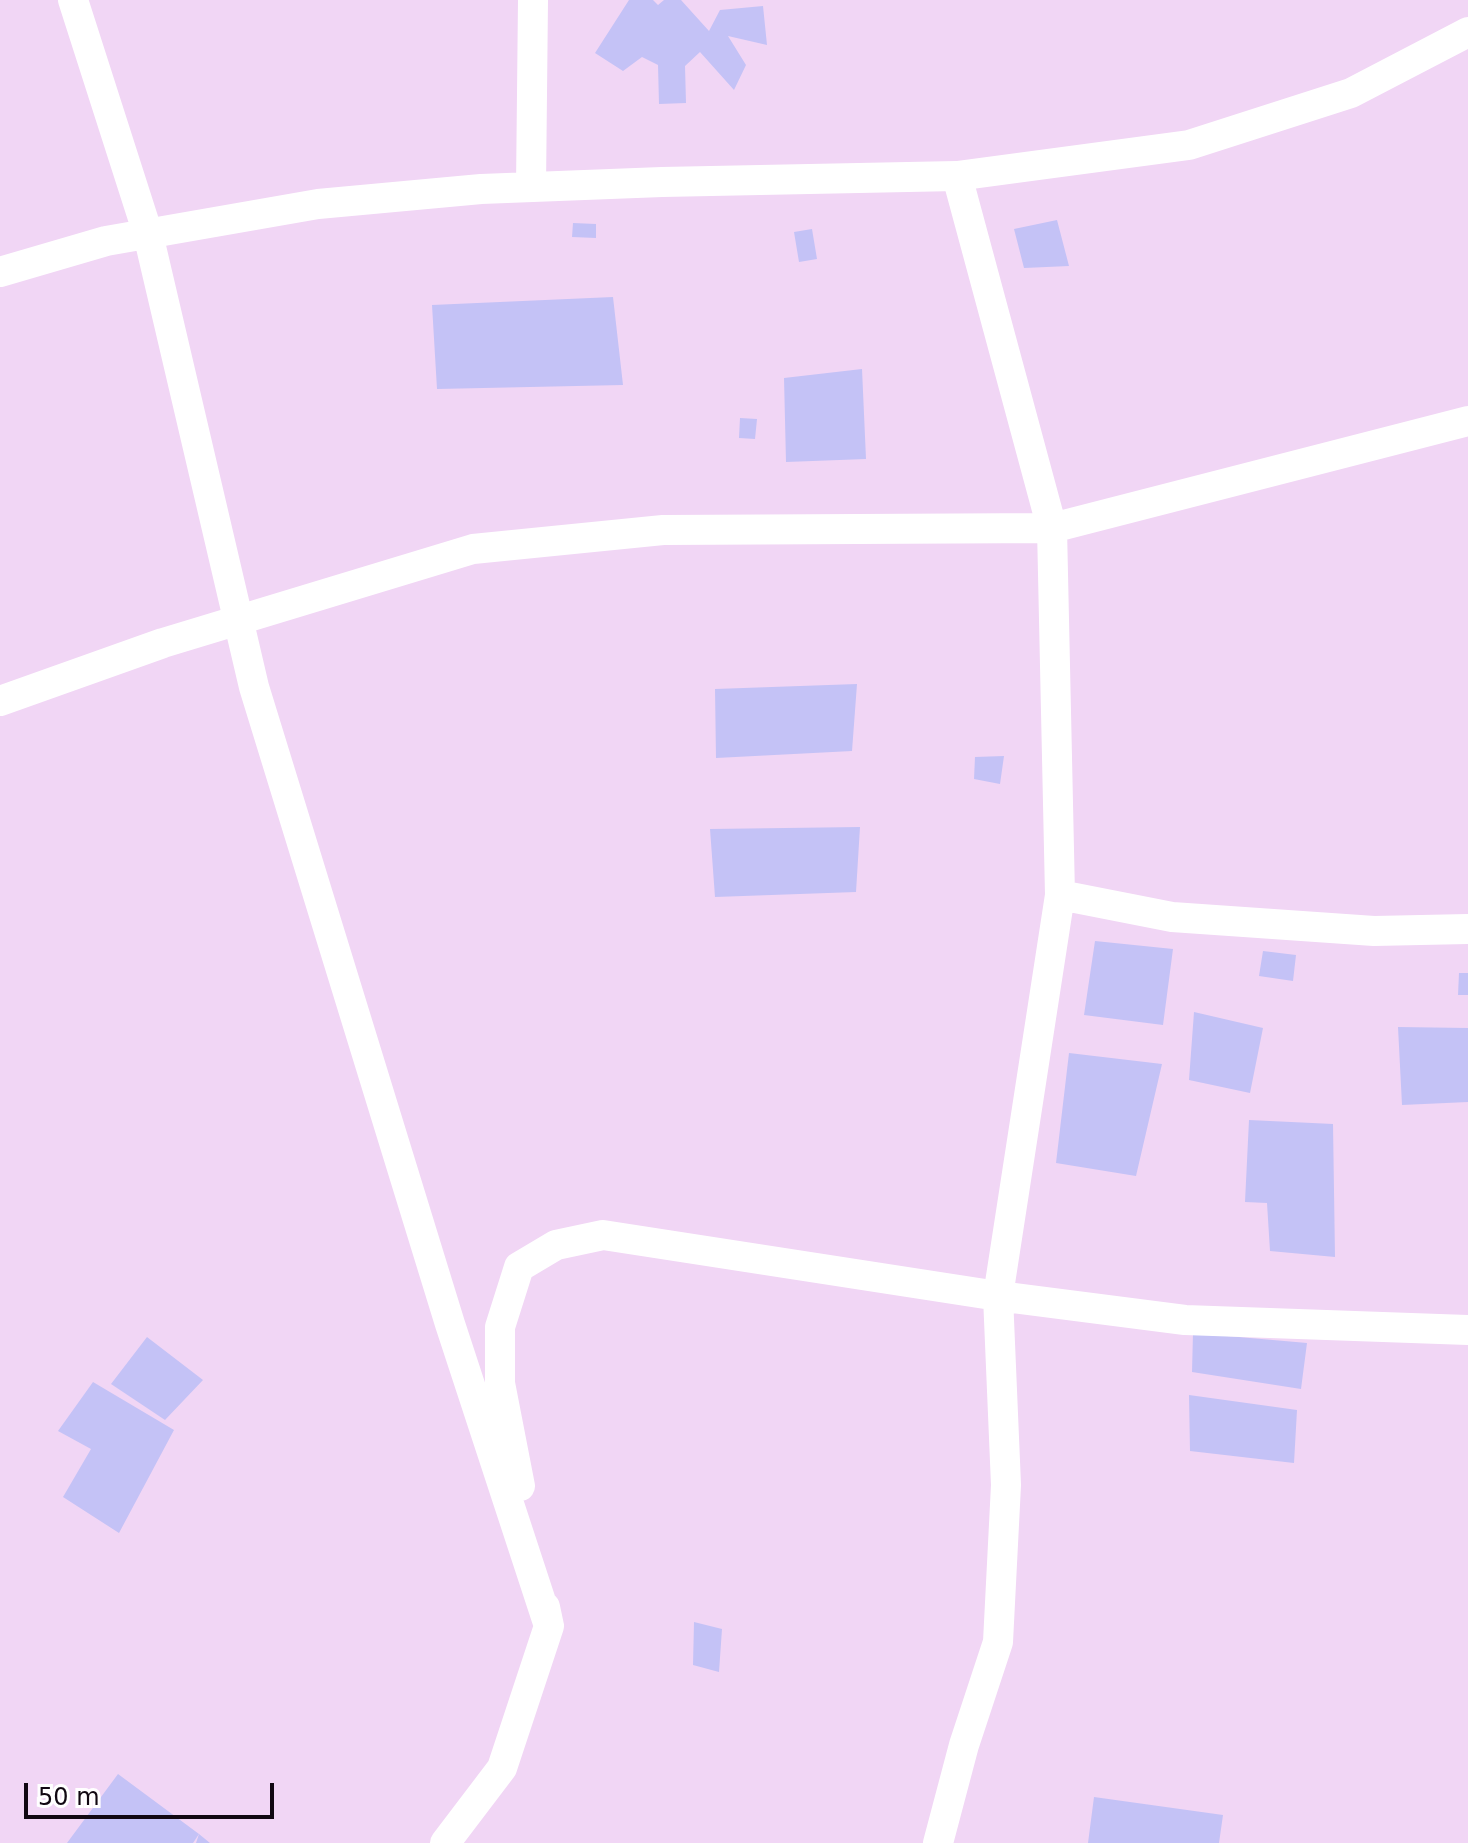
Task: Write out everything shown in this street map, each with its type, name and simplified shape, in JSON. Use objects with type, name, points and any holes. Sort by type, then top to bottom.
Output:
[{"type":"street","points":[[73,0],[148,234],[254,687],[445,1309],[549,1626]]},
{"type":"street","points":[[531,187],[533,0]]},
{"type":"street","points":[[0,272],[106,241],[318,204],[531,187],[957,176],[1189,145],[1351,93],[1468,32]]},
{"type":"street","points":[[938,1843],[964,1745],[998,1642],[1006,1485],[998,1296],[1060,895],[1052,528],[957,176]]},
{"type":"street","points":[[0,701],[163,643],[473,549],[663,530],[1052,528],[1468,421]]},
{"type":"street","points":[[1060,895],[1172,917],[1374,931],[1468,929]]},
{"type":"street","points":[[445,1843],[502,1768],[549,1626],[500,1383],[500,1327],[519,1267],[556,1245],[603,1235],[998,1296],[1185,1320],[1468,1330]]},
{"type":"building","points":[[629,0],[653,0],[658,5],[664,0],[681,0],[709,31],[720,10],[763,6],[767,45],[728,36],[746,65],[734,90],[700,52],[685,66],[686,103],[659,104],[658,65],[642,57],[623,71],[595,53]]},
{"type":"building","points":[[1057,220],[1069,266],[1024,268],[1014,229]]},
{"type":"building","points":[[573,223],[596,224],[596,238],[572,237]]},
{"type":"building","points":[[812,229],[817,259],[799,262],[794,232]]},
{"type":"building","points":[[613,297],[623,385],[437,389],[432,305]]},
{"type":"building","points":[[862,369],[866,459],[786,462],[784,378]]},
{"type":"building","points":[[740,418],[757,419],[755,439],[739,438]]},
{"type":"building","points":[[857,684],[852,751],[716,758],[715,689]]},
{"type":"building","points":[[1004,756],[1000,784],[974,779],[975,757]]},
{"type":"building","points":[[860,827],[856,892],[715,897],[710,829]]},
{"type":"building","points":[[1095,941],[1173,949],[1163,1025],[1084,1015]]},
{"type":"building","points":[[1263,951],[1296,955],[1293,981],[1259,976]]},
{"type":"building","points":[[1459,973],[1468,973],[1468,995],[1458,995]]},
{"type":"building","points":[[1194,1012],[1263,1028],[1250,1093],[1189,1080]]},
{"type":"building","points":[[1398,1027],[1468,1028],[1468,1102],[1402,1105]]},
{"type":"building","points":[[1069,1053],[1162,1064],[1136,1176],[1056,1163]]},
{"type":"building","points":[[1249,1120],[1333,1124],[1335,1257],[1270,1251],[1267,1203],[1245,1202]]},
{"type":"building","points":[[1193,1333],[1307,1343],[1301,1389],[1192,1372]]},
{"type":"building","points":[[147,1337],[203,1380],[165,1420],[111,1384]]},
{"type":"building","points":[[93,1382],[174,1430],[119,1533],[63,1497],[91,1449],[58,1431]]},
{"type":"building","points":[[1189,1395],[1297,1410],[1294,1463],[1190,1451]]},
{"type":"building","points":[[694,1622],[722,1629],[719,1672],[693,1665]]},
{"type":"building","points":[[118,1774],[199,1834],[193,1843],[67,1843]]},
{"type":"building","points":[[1094,1797],[1223,1815],[1219,1843],[1088,1843]]},
{"type":"building","points":[[199,1834],[210,1843],[196,1843]]}]
